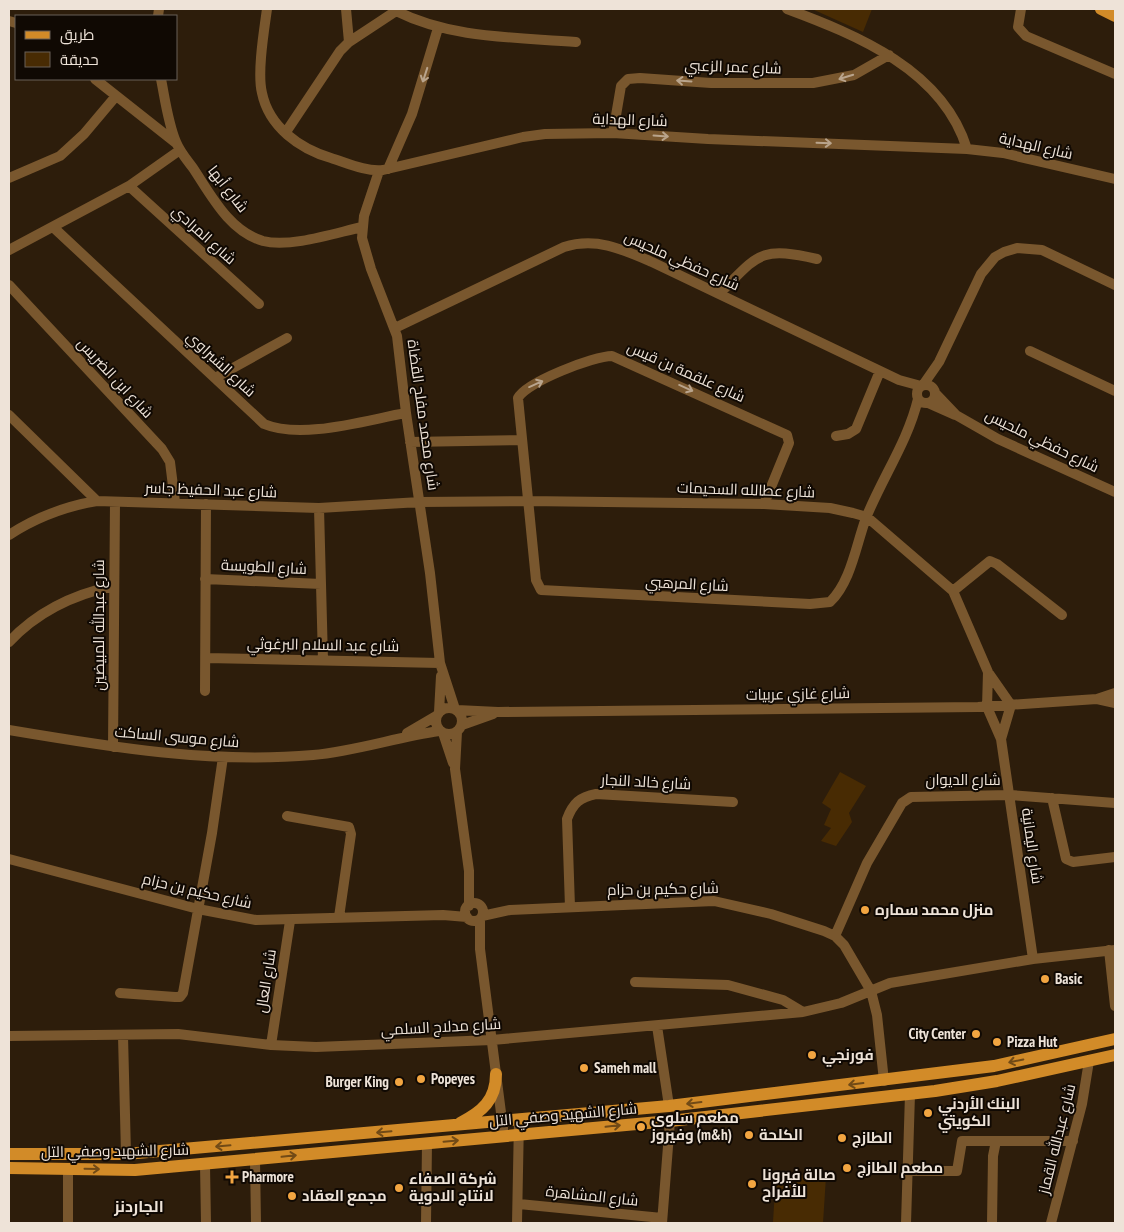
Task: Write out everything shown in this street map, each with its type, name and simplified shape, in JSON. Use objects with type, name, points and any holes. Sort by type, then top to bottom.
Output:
[{"type":"main road","points":[[1101,9],[1115,16]]},
{"type":"main road","name":"شارع الشهيد وصفي التل","points":[[9,1154],[126,1154],[669,1106],[994,1066],[1115,1039]]},
{"type":"main road","name":"شارع الشهيد وصفي التل","points":[[9,1168],[135,1170],[670,1121],[910,1094],[997,1081],[1115,1055]]},
{"type":"main road","points":[[454,1126],[478,1113],[488,1103],[495,1090],[496,1074]]},
{"type":"street","name":"شارع الهداية","points":[[267,9],[260,85],[262,95],[276,120],[293,142],[310,151],[364,168],[383,170],[529,136],[613,133],[708,139],[967,149],[1003,154],[1115,179]]},
{"type":"street","points":[[346,9],[349,42]]},
{"type":"street","points":[[787,9],[822,22],[889,55],[922,81],[943,105],[958,127],[967,149]]},
{"type":"street","points":[[1021,9],[1018,27],[1026,36],[1115,74]]},
{"type":"street","points":[[286,132],[334,60],[349,42],[398,10],[438,28],[474,34],[576,42]]},
{"type":"street","name":"شارع محمد مفلح القضاة","points":[[438,28],[412,114],[383,170],[362,227],[366,254],[395,328],[420,502],[440,666],[438,714]]},
{"type":"street","name":"شارع عمر الزعبي","points":[[613,133],[618,93],[621,86],[628,79],[640,78],[712,83],[813,83],[854,75],[889,55]]},
{"type":"street","points":[[9,250],[129,186],[178,147],[96,80]]},
{"type":"street","name":"شارع أبها","points":[[161,80],[178,147],[224,213],[249,235],[265,241],[294,241],[362,227]]},
{"type":"street","points":[[9,178],[60,156],[84,134],[116,96]]},
{"type":"street","name":"شارع المرادي","points":[[129,186],[259,304]]},
{"type":"street","name":"شارع الشبراوي","points":[[53,227],[260,420],[283,430],[336,426],[406,413]]},
{"type":"street","name":"شارع حفظي ملحيس","points":[[395,328],[564,247],[585,242],[607,244],[719,294],[899,380],[922,386]]},
{"type":"street","points":[[867,517],[911,424],[921,413],[923,400],[918,390],[939,362],[981,274],[995,257],[1004,252],[1024,248],[1042,250],[1115,285]]},
{"type":"street","points":[[719,294],[751,263],[771,252],[784,251],[817,259]]},
{"type":"street","name":"شارع ابن الضريس","points":[[9,285],[162,449],[170,462],[175,502]]},
{"type":"street","points":[[215,378],[287,338]]},
{"type":"street","points":[[1030,352],[1115,391]]},
{"type":"street","name":"شارع علقمة بن قيس","points":[[527,500],[518,405],[521,392],[592,358],[612,356],[788,435],[789,443],[764,504]]},
{"type":"street","points":[[923,400],[932,401],[939,372],[939,362]]},
{"type":"street","points":[[836,436],[848,434],[856,429],[880,371]]},
{"type":"street","name":"شارع حفظي ملحيس","points":[[899,380],[923,400],[946,413],[956,415],[1040,459],[1115,490]]},
{"type":"street","points":[[922,386],[929,385],[935,391]]},
{"type":"street","name":"شارع حفظي ملحيس","points":[[935,391],[956,415]]},
{"type":"street","points":[[9,415],[97,501]]},
{"type":"street","points":[[410,442],[521,440]]},
{"type":"street","name":"شارع المرهبي","points":[[527,500],[536,580],[541,590],[686,599],[810,604],[830,602],[843,583],[867,517]]},
{"type":"street","name":"شارع عطالله السحيمات","points":[[420,502],[527,500],[764,504],[830,508],[867,517],[953,591],[988,672],[1011,705]]},
{"type":"street","name":"شارع عبد الحفيظ جاسر","points":[[9,535],[35,521],[82,503],[97,501],[319,508],[420,502]]},
{"type":"street","name":"شارع عبدالله المبيضين","points":[[113,747],[115,502]]},
{"type":"street","points":[[205,691],[206,504]]},
{"type":"street","points":[[319,508],[323,660]]},
{"type":"street","points":[[953,591],[990,561],[997,564],[1062,615]]},
{"type":"street","name":"شارع الطويسة","points":[[205,579],[321,584]]},
{"type":"street","points":[[9,642],[40,617],[74,597],[114,586]]},
{"type":"street","name":"شارع عبد السلام البرغوثي","points":[[206,658],[323,660],[440,666]]},
{"type":"street","name":"شارع محمد مفلح القضاة","points":[[440,666],[456,710]]},
{"type":"street","name":"شارع عطالله السحيمات","points":[[987,707],[988,672]]},
{"type":"street","name":"شارع غازي عربيات","points":[[456,710],[498,712],[987,707],[1097,699],[1115,693]]},
{"type":"street","name":"شارع غازي عربيات","points":[[1097,699],[1115,703]]},
{"type":"street","name":"شارع اليمانية","points":[[1001,739],[1011,705]]},
{"type":"street","name":"شارع اليمانية","points":[[987,707],[1001,739],[1033,958]]},
{"type":"street","points":[[455,769],[462,718],[456,710],[448,708],[438,714],[436,724],[455,769],[504,1136]]},
{"type":"street","name":"شارع غازي عربيات","points":[[460,729],[498,712]]},
{"type":"street","name":"شارع موسى الساكت","points":[[402,736],[438,714]]},
{"type":"street","points":[[441,732],[450,734],[460,729]]},
{"type":"street","name":"شارع موسى الساكت","points":[[9,730],[113,747],[200,757],[329,753],[402,736],[441,732]]},
{"type":"street","points":[[120,993],[175,997],[180,997],[183,994],[223,757]]},
{"type":"street","name":"شارع خالد النجار","points":[[570,907],[567,819],[571,807],[582,797],[596,794],[733,802]]},
{"type":"street","name":"شارع الديوان","points":[[835,936],[867,863],[905,800],[917,795],[1010,795],[1115,803]]},
{"type":"street","points":[[1052,798],[1066,859],[1073,862],[1115,857]]},
{"type":"street","points":[[287,816],[349,827],[351,834],[339,917]]},
{"type":"street","name":"شارع حكيم بن حزام","points":[[9,859],[198,909],[247,919],[290,921],[339,917],[443,915],[714,900],[771,914],[835,936]]},
{"type":"street","name":"شارع العال","points":[[271,1045],[290,921]]},
{"type":"street","points":[[835,936],[857,964],[871,991],[877,1015],[884,1081]]},
{"type":"street","points":[[871,991],[890,983],[1033,958],[1112,950],[1115,1006]]},
{"type":"street","points":[[635,982],[728,985],[783,1000],[803,1012]]},
{"type":"street","name":"شارع مدلاج السلمي","points":[[9,1036],[178,1034],[271,1045],[316,1047],[492,1040],[803,1012],[841,1003],[871,991]]},
{"type":"street","points":[[657,1026],[669,1106]]},
{"type":"street","points":[[123,1036],[126,1154]]},
{"type":"street","name":"شارع عبدالله القماز","points":[[1051,1223],[1073,1141],[1089,1061]]},
{"type":"street","points":[[906,1223],[910,1094]]},
{"type":"street","points":[[518,1223],[519,1120]]},
{"type":"street","points":[[662,1221],[670,1121]]},
{"type":"street","points":[[908,1171],[957,1171],[964,1140],[1073,1141]]},
{"type":"street","points":[[992,1223],[993,1156],[996,1141]]},
{"type":"street","points":[[426,1223],[427,1143]]},
{"type":"street","points":[[256,1160],[256,1223]]},
{"type":"street","points":[[205,1165],[206,1223]]},
{"type":"street","points":[[68,1169],[68,1223]]},
{"type":"street","name":"شارع المشاهرة","points":[[519,1204],[662,1221]]},
{"type":"green space","points":[[812,9],[872,9],[863,32]]},
{"type":"green space","points":[[840,772],[866,786],[849,813],[852,822],[836,846],[821,841],[831,828],[824,825],[831,809],[822,803]]},
{"type":"green space","points":[[776,1173],[826,1177],[823,1223],[773,1222]]},
{"type":"place","name":"منزل محمد سماره","points":[[865,910]]},
{"type":"place","name":"Basic","points":[[1045,979]]},
{"type":"place","name":"City Center","points":[[976,1034]]},
{"type":"place","name":"Pizza Hut","points":[[997,1042]]},
{"type":"place","name":"فورنجي","points":[[812,1055]]},
{"type":"place","name":"Sameh mall","points":[[584,1068]]},
{"type":"place","name":"Popeyes","points":[[421,1079]]},
{"type":"place","name":"Burger King","points":[[399,1082]]},
{"type":"place","name":"البنك الأردني الكويتي","points":[[928,1113]]},
{"type":"place","name":"مطعم سلوى وفيروز (m&h)","points":[[641,1127]]},
{"type":"place","name":"الكلحة","points":[[749,1135]]},
{"type":"place","name":"الطازج","points":[[842,1138]]},
{"type":"place","name":"مطعم الطازج","points":[[847,1168]]},
{"type":"place","name":"Pharmore","points":[[232,1177]]},
{"type":"place","name":"صالة فيرونا للأفراح","points":[[752,1184]]},
{"type":"place","name":"شركة الصفاء لانتاج الادوية","points":[[399,1188]]},
{"type":"place","name":"مجمع العقاد","points":[[292,1196]]},
{"type":"district","name":"الجاردنز","points":[[139,1206]]}]
